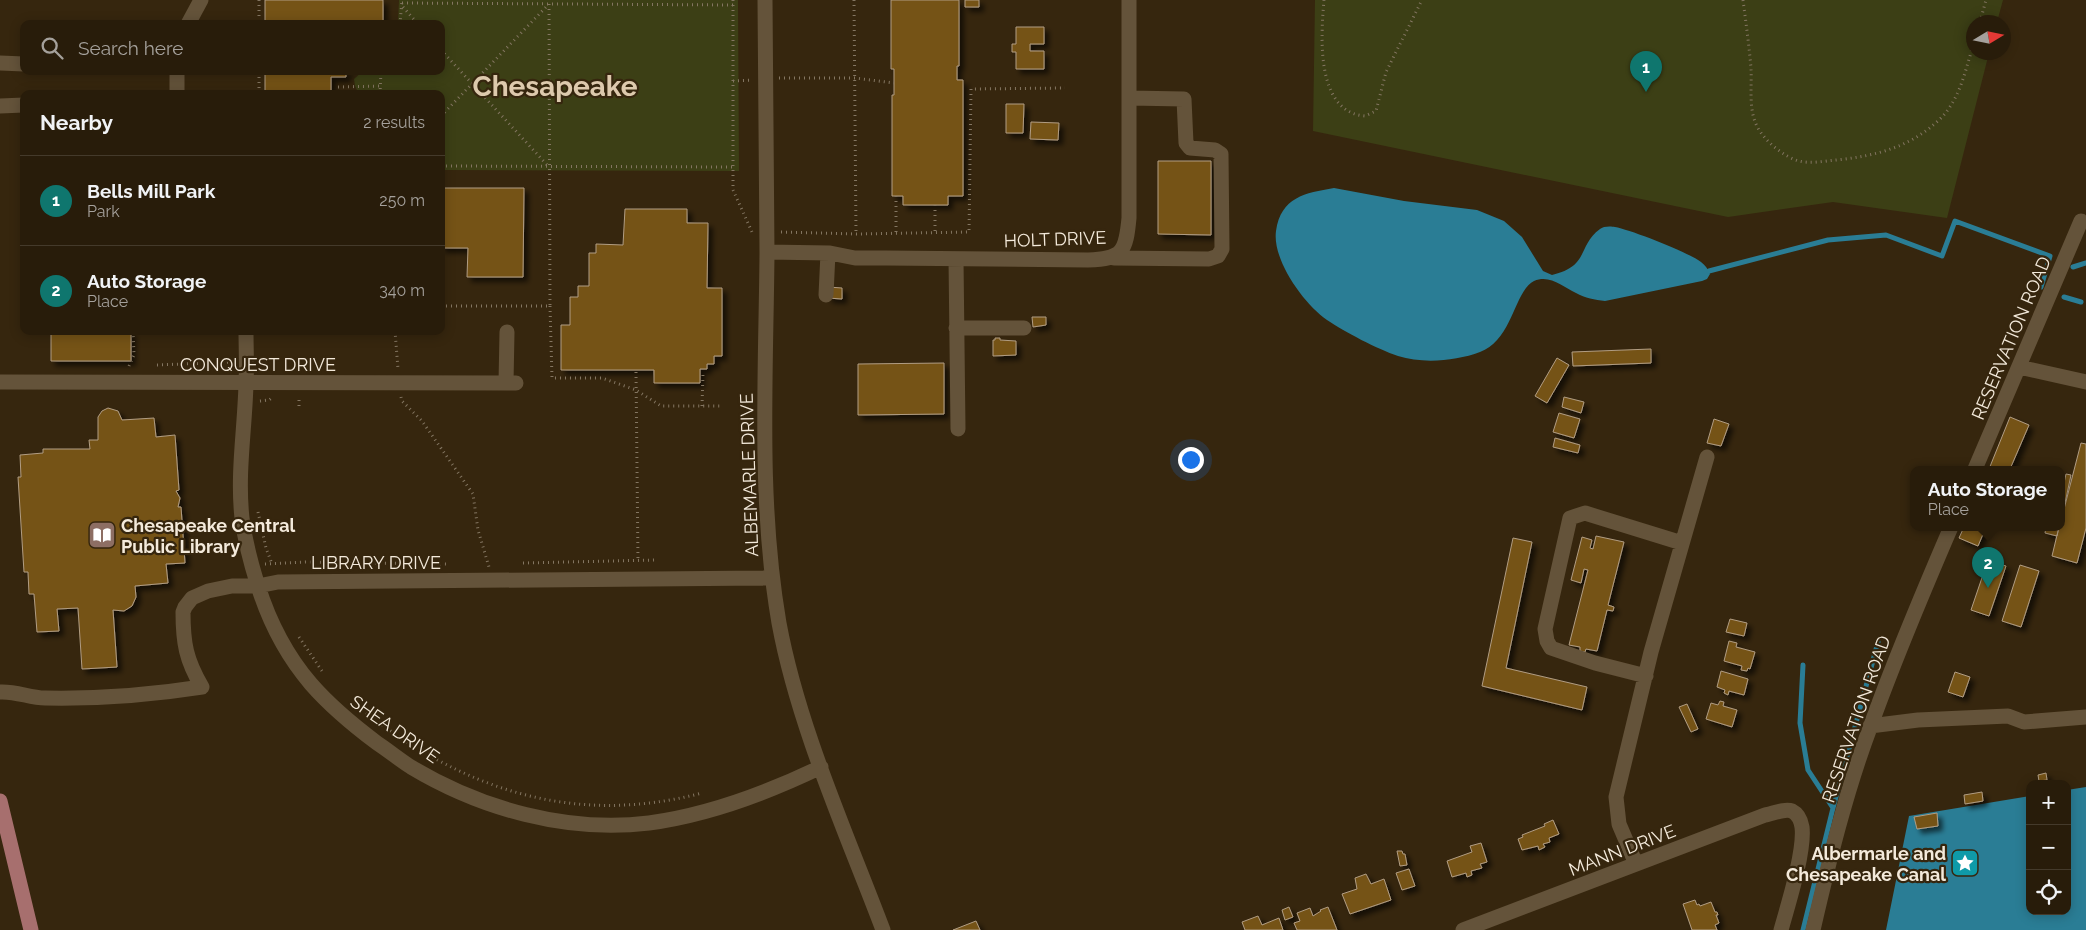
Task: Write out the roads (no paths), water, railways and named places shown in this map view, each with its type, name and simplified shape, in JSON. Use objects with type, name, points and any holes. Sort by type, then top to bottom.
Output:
[{"type":"main road","points":[[0,801],[31,930]]},
{"type":"street","points":[[190,20],[201,0]]},
{"type":"street","name":"ALBEMARLE DRIVE","points":[[765,0],[767,252],[764,433],[772,578],[780,626],[802,712],[883,930]]},
{"type":"street","name":"HOLT DRIVE","points":[[767,252],[828,253],[855,258],[1088,260],[1114,258],[1121,252],[1128,235],[1129,0]]},
{"type":"street","points":[[0,63],[20,64]]},
{"type":"street","points":[[177,75],[177,90]]},
{"type":"street","points":[[1114,258],[1209,259],[1218,256],[1222,248],[1221,154],[1218,150],[1190,148],[1186,144],[1184,99],[1130,98]]},
{"type":"street","points":[[0,106],[20,106]]},
{"type":"street","name":"RESERVATION ROAD","points":[[1976,466],[2081,221]]},
{"type":"street","points":[[826,296],[828,253]]},
{"type":"street","points":[[956,259],[958,430]]},
{"type":"street","points":[[956,328],[1024,328]]},
{"type":"street","name":"CONQUEST DRIVE","points":[[0,382],[511,383],[507,332]]},
{"type":"street","name":"SHEA DRIVE","points":[[246,335],[246,383],[240,465],[241,503],[242,521],[258,586],[268,614],[286,650],[310,683],[331,706],[355,727],[410,766],[448,787],[493,805],[567,822],[612,825],[648,823],[698,814],[743,800],[790,782],[821,767]]},
{"type":"street","points":[[2018,367],[2086,382]]},
{"type":"street","points":[[1636,864],[1620,824],[1616,797],[1646,676],[1707,457]]},
{"type":"street","points":[[1646,676],[1594,663],[1551,648],[1547,642],[1545,629],[1570,518],[1584,513],[1682,543]]},
{"type":"street","name":"RESERVATION ROAD","points":[[1813,930],[1847,796],[1870,726],[1898,653],[1949,531]]},
{"type":"street","name":"LIBRARY DRIVE","points":[[0,692],[24,693],[43,698],[128,696],[202,687],[192,670],[185,650],[184,607],[192,598],[208,591],[232,586],[258,586],[275,582],[772,578]]},
{"type":"street","points":[[1870,726],[1928,720],[2008,716],[2024,722],[2086,717]]},
{"type":"street","name":"MANN DRIVE","points":[[1463,930],[1765,815],[1788,811],[1796,814],[1802,824],[1801,848],[1781,930]]},
{"type":"water","points":[[1334,188],[1404,201],[1477,210],[1504,221],[1522,237],[1543,271],[1552,275],[1564,271],[1578,261],[1593,235],[1601,228],[1609,226],[1633,232],[1684,253],[1702,263],[1710,274],[1707,279],[1702,281],[1605,301],[1583,296],[1551,280],[1540,279],[1527,286],[1500,337],[1491,346],[1480,352],[1461,358],[1429,361],[1398,356],[1352,335],[1318,313],[1291,280],[1279,255],[1276,231],[1283,211],[1289,204],[1304,195]]},
{"type":"water","name":"Albermarle and Chesapeake Canal","points":[[2086,787],[2086,930],[1886,930],[1909,816],[2026,797],[2026,915],[2071,915],[2071,789]]},
{"type":"waterway","points":[[1709,271],[1828,240],[1886,235],[1942,256],[1955,221],[2050,256],[2041,287]]},
{"type":"waterway","points":[[2073,267],[2086,263]]},
{"type":"waterway","points":[[2064,297],[2081,302]]},
{"type":"waterway","points":[[1803,930],[1833,808],[1878,642]]},
{"type":"waterway","points":[[1803,665],[1800,723],[1808,770],[1833,808]]},
{"type":"place","name":"Bells Mill Park","points":[[1646,92]]},
{"type":"place","name":"Chesapeake Central Public Library","points":[[102,535]]},
{"type":"place","name":"Auto Storage","points":[[1988,588]]},
{"type":"place","name":"Albermarle and Chesapeake Canal","points":[[1965,863]]},
{"type":"district","name":"Chesapeake","points":[[555,86]]}]
